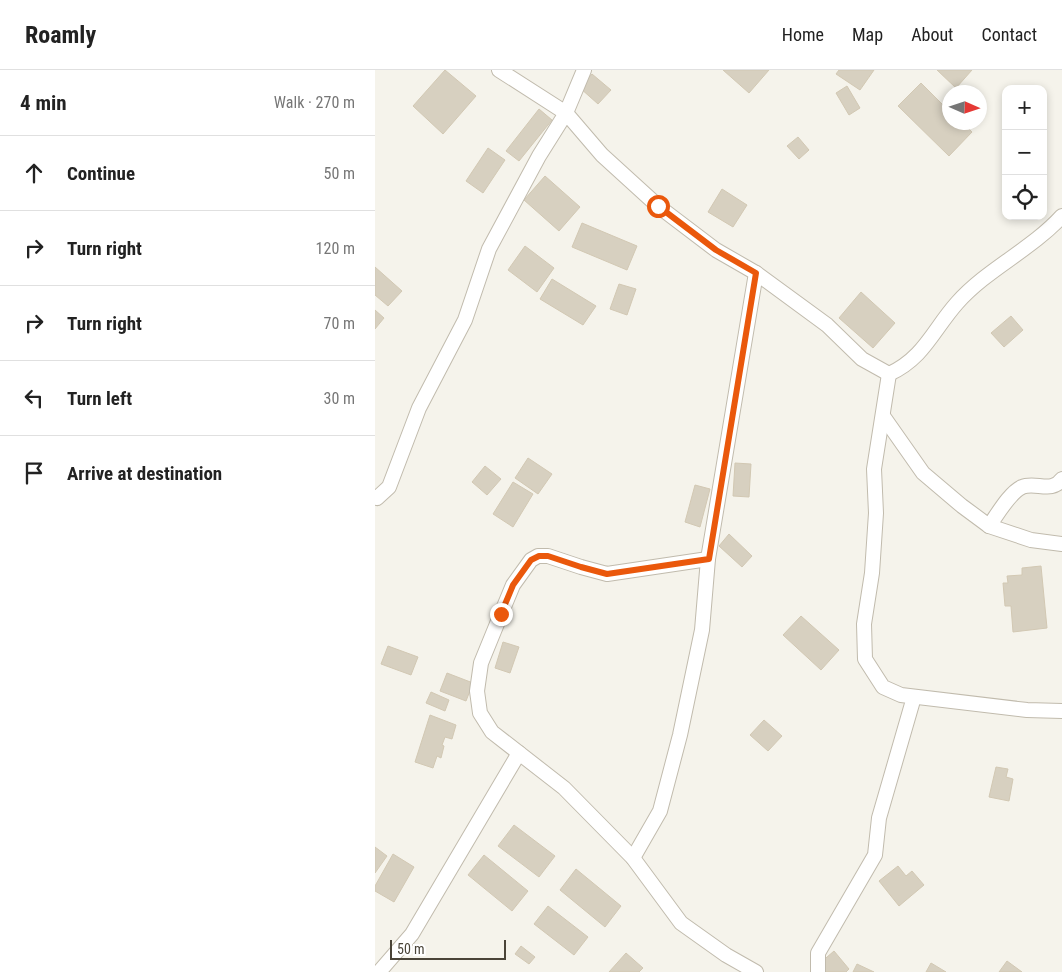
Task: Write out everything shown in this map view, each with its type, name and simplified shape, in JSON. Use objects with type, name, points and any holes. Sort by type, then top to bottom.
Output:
[{"type":"street","points":[[499,70],[565,113],[602,155],[658,206],[716,250],[756,273],[827,325],[862,359],[889,374]]},
{"type":"street","points":[[375,497],[377,498],[389,487],[419,408],[465,320],[489,249],[539,156],[565,113],[584,70]]},
{"type":"street","points":[[889,374],[904,367],[917,356],[956,304],[979,281],[1007,262],[1054,225],[1062,216]]},
{"type":"street","points":[[633,858],[660,811],[680,735],[702,630],[709,559],[756,273]]},
{"type":"street","points":[[889,374],[874,470],[876,513],[872,573],[864,624],[865,659],[883,687],[901,695],[1027,710],[1062,711]]},
{"type":"street","points":[[883,416],[923,473],[961,506],[989,526],[1031,540],[1062,544]]},
{"type":"street","points":[[989,526],[1019,488],[1023,486],[1048,487],[1059,484],[1062,480]]},
{"type":"street","points":[[709,559],[607,574],[548,556],[539,556],[531,560],[513,585],[481,663],[477,691],[480,713],[492,732],[564,788],[633,858],[681,923],[727,955],[756,972]]},
{"type":"street","points":[[818,972],[818,953],[875,855],[879,818],[914,697]]},
{"type":"street","points":[[379,972],[411,934],[519,753]]},
{"type":"building","points":[[445,70],[476,96],[443,134],[413,106]]},
{"type":"building","points":[[723,70],[769,70],[749,93]]},
{"type":"building","points":[[839,70],[874,70],[860,90],[836,74]]},
{"type":"building","points":[[937,70],[972,70],[959,85],[953,85]]},
{"type":"building","points":[[592,74],[611,90],[598,104],[580,88]]},
{"type":"building","points":[[921,83],[942,104],[942,130],[970,130],[972,132],[949,156],[898,106]]},
{"type":"building","points":[[847,86],[860,108],[849,115],[836,93]]},
{"type":"building","points":[[539,109],[552,120],[519,161],[506,151]]},
{"type":"building","points":[[798,137],[809,150],[799,159],[787,146]]},
{"type":"building","points":[[488,148],[505,160],[483,193],[466,181]]},
{"type":"building","points":[[545,176],[580,207],[559,231],[524,200]]},
{"type":"building","points":[[722,189],[747,205],[733,227],[708,212]]},
{"type":"building","points":[[582,223],[637,246],[627,270],[572,247]]},
{"type":"building","points":[[525,246],[554,268],[537,292],[508,270]]},
{"type":"building","points":[[375,267],[402,291],[388,306],[375,295]]},
{"type":"building","points":[[552,279],[596,306],[583,325],[540,299]]},
{"type":"building","points":[[619,284],[636,289],[627,315],[610,309]]},
{"type":"building","points":[[861,292],[895,323],[873,348],[839,318]]},
{"type":"building","points":[[375,310],[384,318],[375,329]]},
{"type":"building","points":[[1011,316],[1023,330],[1004,347],[991,333]]},
{"type":"building","points":[[528,458],[552,474],[538,494],[515,478]]},
{"type":"building","points":[[735,463],[751,464],[749,497],[733,496]]},
{"type":"building","points":[[485,466],[501,479],[487,495],[472,482]]},
{"type":"building","points":[[513,482],[533,494],[513,527],[493,514]]},
{"type":"building","points":[[695,485],[710,489],[700,527],[685,522]]},
{"type":"building","points":[[729,534],[752,556],[742,567],[719,546]]},
{"type":"building","points":[[1041,566],[1047,628],[1013,632],[1011,606],[1005,606],[1003,583],[1008,583],[1007,576],[1022,575],[1022,568]]},
{"type":"building","points":[[801,616],[839,650],[821,670],[783,635]]},
{"type":"building","points":[[503,642],[519,647],[510,673],[495,668]]},
{"type":"building","points":[[388,646],[418,657],[411,675],[381,664]]},
{"type":"building","points":[[447,673],[473,683],[466,701],[440,691]]},
{"type":"building","points":[[431,692],[449,700],[445,711],[426,703]]},
{"type":"building","points":[[430,715],[456,725],[452,739],[445,737],[441,758],[437,756],[433,768],[415,762]]},
{"type":"building","points":[[764,720],[782,736],[768,751],[750,735]]},
{"type":"building","points":[[996,767],[1008,769],[1006,777],[1013,779],[1009,801],[989,797]]},
{"type":"building","points":[[514,825],[555,856],[539,877],[498,846]]},
{"type":"building","points":[[375,847],[387,856],[375,873]]},
{"type":"building","points":[[393,854],[414,867],[394,902],[375,891],[375,886]]},
{"type":"building","points":[[484,855],[528,891],[512,911],[468,875]]},
{"type":"building","points":[[898,866],[906,876],[912,871],[924,885],[899,906],[879,881]]},
{"type":"building","points":[[576,869],[621,906],[605,927],[560,890]]},
{"type":"building","points":[[548,906],[588,937],[574,955],[534,924]]},
{"type":"building","points":[[521,946],[535,957],[529,964],[515,954]]},
{"type":"building","points":[[834,951],[849,969],[846,972],[826,972],[819,964]]},
{"type":"building","points":[[626,953],[643,968],[639,972],[609,972]]},
{"type":"building","points":[[1007,961],[1022,972],[999,972]]},
{"type":"building","points":[[931,963],[946,972],[926,972]]},
{"type":"building","points":[[857,964],[874,972],[853,972]]},
{"type":"route","points":[[501,614],[513,585],[531,560],[539,556],[548,556],[607,574],[709,559],[756,273],[716,250],[658,206]]}]
